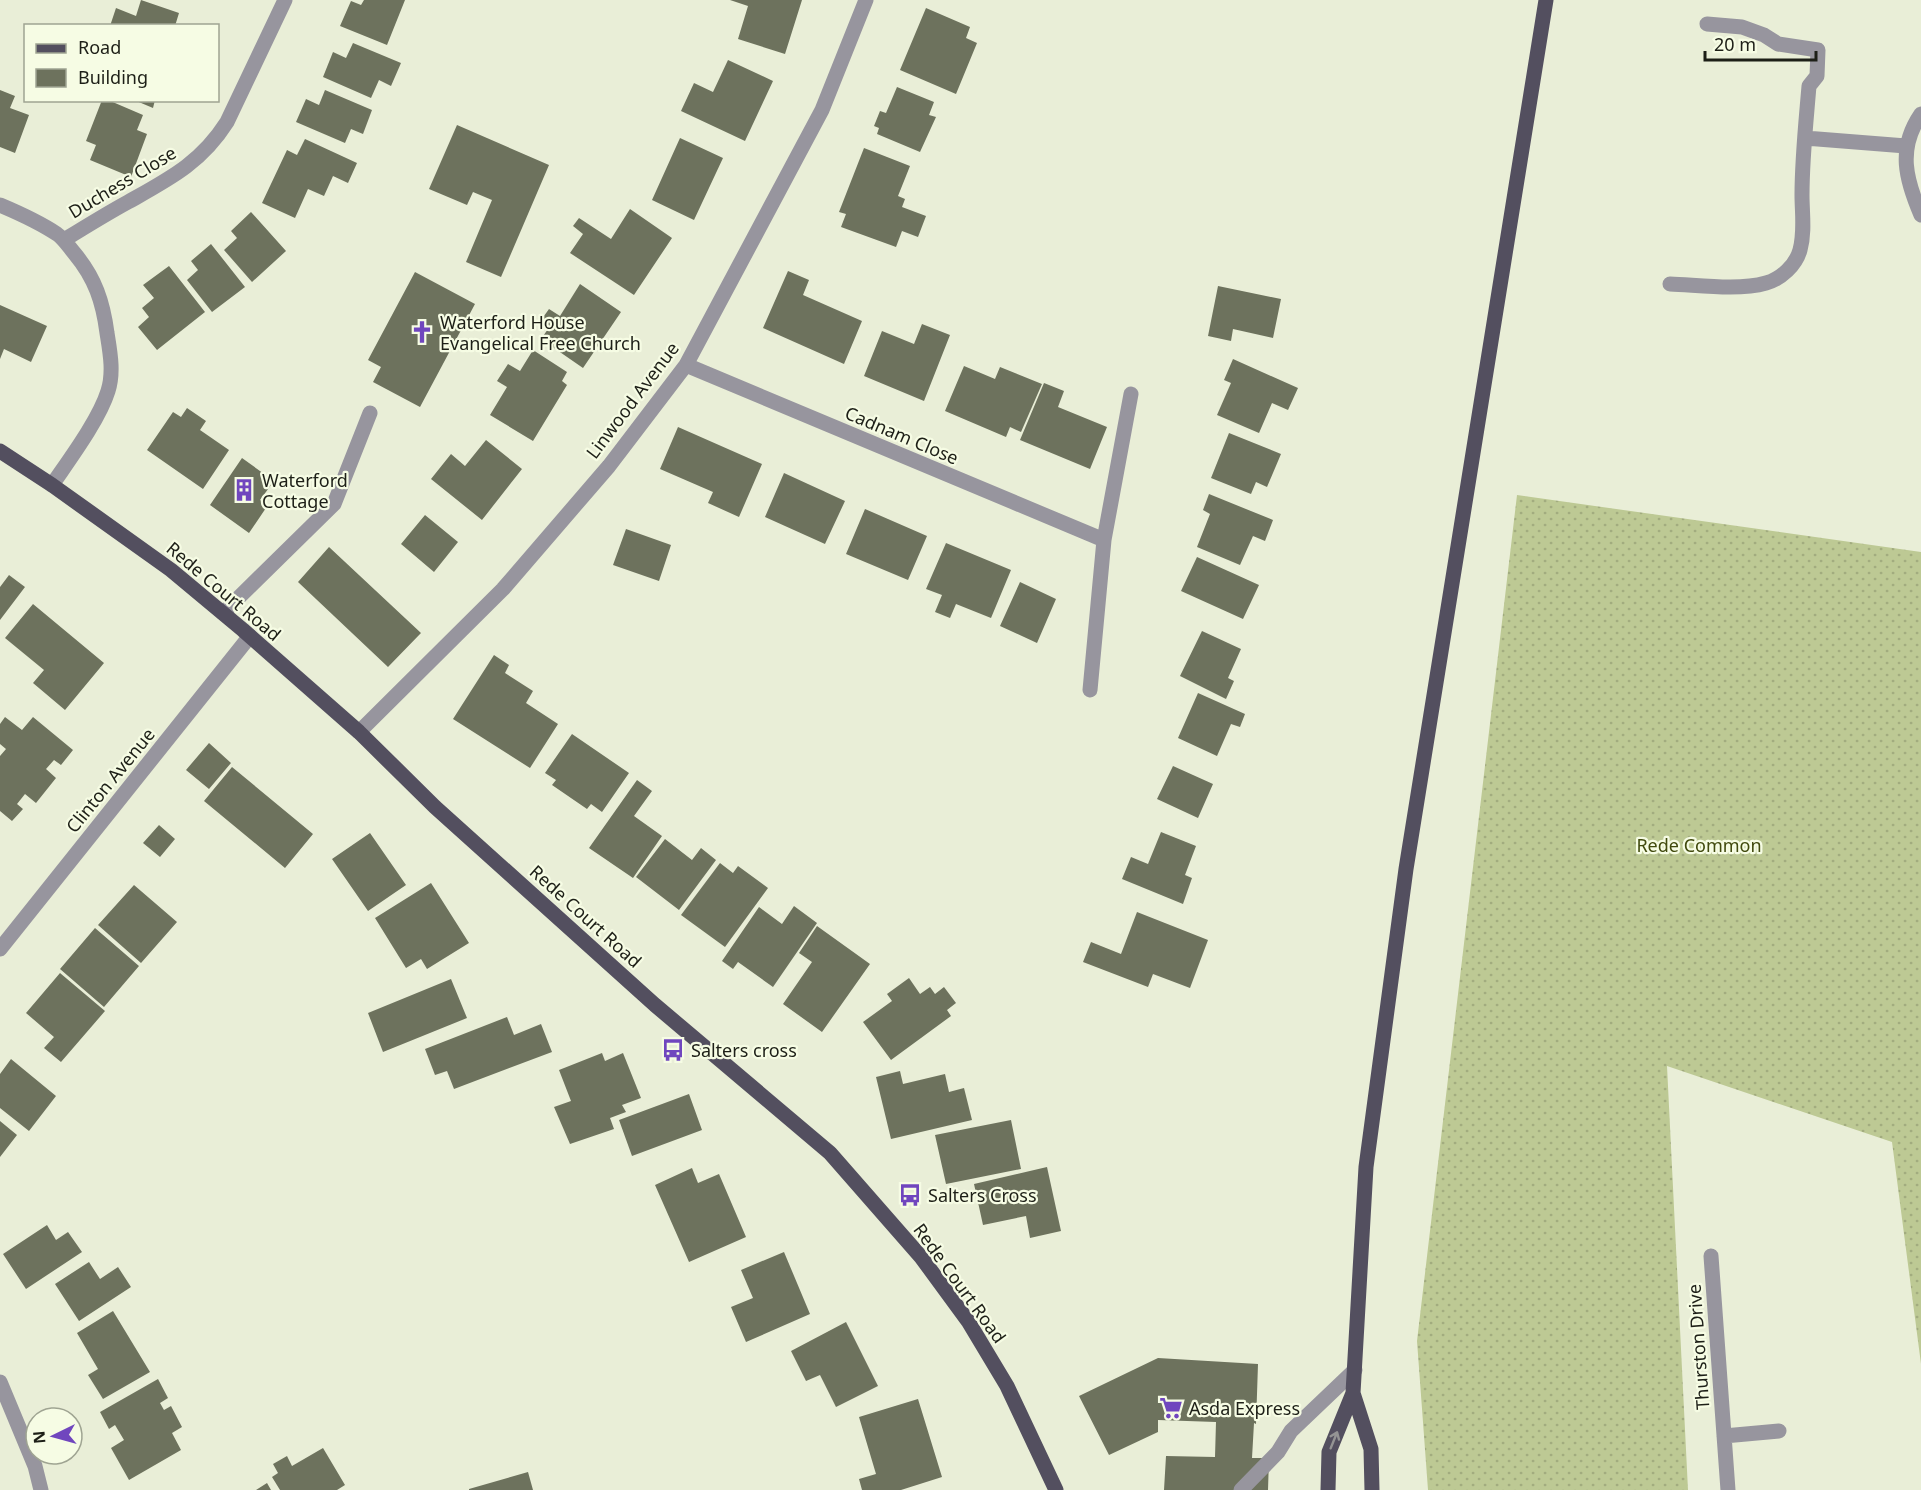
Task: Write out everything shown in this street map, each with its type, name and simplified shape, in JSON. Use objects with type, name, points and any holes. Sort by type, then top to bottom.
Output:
[{"type":"main road","points":[[1328,1490],[1329,1452],[1353,1393],[1366,1167],[1406,869],[1546,0]]},
{"type":"main road","name":"Rede Court Road","points":[[0,451],[171,570],[250,636],[359,732],[435,807],[655,1005],[830,1152],[921,1257],[968,1321],[1007,1386],[1056,1490]]},
{"type":"main road","points":[[1353,1393],[1371,1449],[1372,1490]]},
{"type":"street","name":"Duchess Close","points":[[64,240],[173,177],[200,157],[218,137],[227,122],[285,0]]},
{"type":"street","name":"Linwood Avenue","points":[[359,732],[503,589],[609,465],[686,365],[822,110],[866,0]]},
{"type":"street","points":[[1670,284],[1743,286],[1766,283],[1782,276],[1796,261],[1801,249],[1809,86],[1817,76],[1818,50],[1778,44],[1764,35],[1742,27],[1707,24]]},
{"type":"street","points":[[1921,114],[1906,146],[1909,186],[1921,215]]},
{"type":"street","points":[[1805,138],[1906,146]]},
{"type":"street","points":[[0,205],[41,225],[64,240],[97,287],[106,323],[111,371],[108,391],[101,408],[52,485]]},
{"type":"street","name":"Cadnam Close","points":[[686,365],[1104,540]]},
{"type":"street","points":[[1090,690],[1104,540],[1131,394]]},
{"type":"street","points":[[223,614],[334,504],[370,413]]},
{"type":"street","name":"Clinton Avenue","points":[[0,949],[250,636]]},
{"type":"street","name":"Thurston Drive","points":[[1711,1256],[1728,1490]]},
{"type":"street","points":[[1241,1490],[1278,1452],[1291,1431],[1354,1370]]},
{"type":"street","points":[[0,1382],[34,1466],[41,1490]]},
{"type":"street","points":[[1724,1436],[1779,1431]]},
{"type":"green space","name":"Rede Common","points":[[1517,495],[1921,552],[1921,1364],[1892,1142],[1667,1066],[1688,1490],[1428,1490],[1417,1341]]},
{"type":"building","points":[[141,0],[179,13],[176,24],[111,24],[116,8],[136,16]]},
{"type":"building","points":[[364,0],[405,0],[387,45],[340,26],[351,1],[361,5]]},
{"type":"building","points":[[730,0],[802,0],[785,54],[738,39],[748,6]]},
{"type":"building","points":[[926,8],[970,27],[966,38],[977,43],[956,94],[900,70]]},
{"type":"building","points":[[353,43],[401,63],[391,86],[379,80],[371,98],[323,77],[333,52],[346,58]]},
{"type":"building","points":[[728,60],[773,81],[745,141],[681,111],[694,83],[713,92]]},
{"type":"building","points":[[897,87],[934,102],[929,115],[936,117],[920,152],[877,134],[879,128],[874,126],[880,111],[886,113]]},
{"type":"building","points":[[0,90],[15,96],[10,108],[29,115],[15,153],[0,147]]},
{"type":"building","points":[[325,90],[372,110],[363,134],[351,129],[345,143],[296,122],[306,99],[319,105]]},
{"type":"building","points":[[101,102],[113,102],[143,115],[137,130],[147,134],[131,177],[90,160],[96,145],[86,141]]},
{"type":"building","points":[[139,102],[154,102],[153,108]]},
{"type":"building","points":[[457,125],[549,165],[501,277],[466,262],[492,200],[473,192],[467,205],[429,189]]},
{"type":"building","points":[[680,138],[723,158],[694,220],[652,200]]},
{"type":"building","points":[[305,139],[357,163],[348,183],[333,176],[324,196],[308,189],[295,218],[262,203],[287,150],[297,155]]},
{"type":"building","points":[[864,148],[910,166],[898,196],[905,199],[902,207],[926,216],[918,237],[902,231],[896,247],[841,227],[846,214],[839,212]]},
{"type":"building","points":[[630,209],[672,238],[634,295],[570,253],[583,234],[573,226],[579,218],[611,239]]},
{"type":"building","points":[[251,212],[286,251],[252,282],[224,250],[237,238],[231,231]]},
{"type":"building","points":[[211,244],[245,287],[212,312],[187,280],[198,270],[191,261]]},
{"type":"building","points":[[169,266],[205,312],[157,350],[138,327],[149,317],[142,308],[154,298],[143,285]]},
{"type":"building","points":[[788,271],[809,280],[803,295],[862,321],[844,364],[763,328]]},
{"type":"building","name":"Waterford House Evangelical Free Church","points":[[415,272],[475,304],[420,407],[373,382],[381,367],[368,360]]},
{"type":"building","points":[[580,284],[621,312],[583,368],[541,339],[548,329],[539,323],[549,309],[560,316]]},
{"type":"building","points":[[1218,286],[1281,299],[1273,338],[1233,329],[1231,341],[1208,336]]},
{"type":"building","points":[[0,305],[47,326],[31,362],[4,349],[0,359]]},
{"type":"building","points":[[922,324],[950,335],[924,401],[864,376],[882,331],[914,344]]},
{"type":"building","points":[[533,350],[567,372],[562,381],[567,385],[533,441],[490,415],[507,387],[497,381],[508,364],[520,371]]},
{"type":"building","points":[[1233,359],[1298,388],[1288,410],[1272,403],[1259,433],[1217,415],[1231,383],[1224,380]]},
{"type":"building","points":[[964,366],[995,379],[1000,367],[1042,384],[1021,432],[1010,427],[1006,437],[945,411]]},
{"type":"building","points":[[1044,383],[1064,391],[1058,407],[1107,427],[1090,469],[1020,440]]},
{"type":"building","points":[[187,408],[206,421],[200,430],[229,450],[203,489],[147,450],[173,412],[181,417]]},
{"type":"building","points":[[678,427],[762,464],[739,517],[708,503],[713,492],[660,469]]},
{"type":"building","points":[[1229,433],[1281,454],[1267,487],[1256,482],[1251,494],[1211,478]]},
{"type":"building","points":[[486,440],[522,469],[482,520],[431,479],[451,454],[465,466]]},
{"type":"building","name":"Waterford Cottage","points":[[242,458],[274,481],[260,500],[268,505],[249,533],[210,505]]},
{"type":"building","points":[[784,473],[845,501],[825,544],[765,517]]},
{"type":"building","points":[[1209,494],[1273,520],[1265,541],[1253,536],[1240,565],[1197,547],[1210,514],[1203,510]]},
{"type":"building","points":[[865,509],[927,536],[908,580],[846,554]]},
{"type":"building","points":[[425,515],[458,542],[434,572],[401,544]]},
{"type":"building","points":[[626,529],[671,545],[659,581],[613,565]]},
{"type":"building","points":[[946,543],[1011,570],[991,618],[956,604],[950,618],[935,612],[942,595],[926,589]]},
{"type":"building","points":[[329,547],[421,633],[388,667],[298,582]]},
{"type":"building","points":[[1197,557],[1259,585],[1243,619],[1181,591]]},
{"type":"building","points":[[9,575],[25,587],[0,620],[0,587]]},
{"type":"building","points":[[1020,582],[1056,599],[1037,643],[1000,626]]},
{"type":"building","points":[[33,604],[104,663],[65,710],[33,683],[44,670],[5,638]]},
{"type":"building","points":[[1202,631],[1241,649],[1228,678],[1234,681],[1226,699],[1180,676]]},
{"type":"building","points":[[494,655],[509,665],[505,673],[533,691],[526,703],[558,724],[530,768],[453,719]]},
{"type":"building","points":[[1198,693],[1245,714],[1240,727],[1231,724],[1217,756],[1178,738]]},
{"type":"building","points":[[5,717],[22,730],[33,717],[73,750],[61,765],[54,760],[46,769],[56,778],[36,803],[25,794],[17,804],[23,809],[12,821],[0,811],[0,756],[6,749],[0,744],[0,724]]},
{"type":"building","points":[[572,734],[629,773],[602,812],[591,804],[587,809],[552,785],[556,780],[545,773]]},
{"type":"building","points":[[209,743],[231,763],[209,789],[186,770]]},
{"type":"building","points":[[1173,766],[1213,784],[1198,818],[1157,799]]},
{"type":"building","points":[[232,767],[313,834],[285,868],[204,801]]},
{"type":"building","points":[[637,780],[652,791],[634,816],[662,836],[633,878],[589,848]]},
{"type":"building","points":[[159,825],[175,839],[160,857],[143,843]]},
{"type":"building","points":[[1161,832],[1196,846],[1185,875],[1192,878],[1183,904],[1122,879],[1131,857],[1148,864]]},
{"type":"building","points":[[370,833],[406,885],[368,911],[332,859]]},
{"type":"building","points":[[665,839],[692,860],[701,848],[716,860],[679,910],[636,877]]},
{"type":"building","points":[[720,863],[733,873],[738,866],[768,888],[725,947],[681,915]]},
{"type":"building","points":[[431,883],[469,943],[427,969],[421,959],[406,968],[375,918]]},
{"type":"building","points":[[134,885],[177,922],[141,963],[98,925]]},
{"type":"building","points":[[794,906],[817,923],[773,987],[738,962],[733,969],[722,961],[759,907],[782,924]]},
{"type":"building","points":[[1137,912],[1208,940],[1190,988],[1153,974],[1148,987],[1083,962],[1091,942],[1121,954]]},
{"type":"building","points":[[817,926],[870,964],[822,1032],[783,1004],[812,962],[799,953]]},
{"type":"building","points":[[95,928],[139,966],[104,1007],[60,969]]},
{"type":"building","points":[[60,973],[105,1011],[61,1062],[44,1048],[54,1037],[26,1013]]},
{"type":"building","points":[[909,978],[920,994],[930,987],[935,994],[944,987],[956,1003],[947,1010],[951,1016],[891,1060],[863,1022],[892,1001],[887,994]]},
{"type":"building","points":[[451,979],[467,1018],[383,1052],[368,1013]]},
{"type":"building","points":[[507,1017],[514,1035],[541,1024],[552,1052],[454,1089],[447,1071],[435,1075],[425,1049]]},
{"type":"building","points":[[602,1053],[605,1061],[623,1053],[641,1098],[622,1105],[626,1112],[610,1118],[614,1129],[570,1144],[554,1107],[571,1101],[559,1070]]},
{"type":"building","points":[[11,1059],[56,1096],[29,1131],[0,1108],[0,1074]]},
{"type":"building","points":[[900,1071],[903,1084],[945,1074],[949,1092],[964,1088],[972,1120],[891,1139],[876,1077]]},
{"type":"building","points":[[689,1094],[702,1130],[632,1156],[619,1120]]},
{"type":"building","points":[[1011,1120],[1021,1169],[946,1184],[935,1135]]},
{"type":"building","points":[[0,1121],[17,1135],[0,1157]]},
{"type":"building","points":[[1047,1167],[1061,1231],[1030,1238],[1026,1216],[983,1225],[974,1184]]},
{"type":"building","points":[[692,1168],[698,1183],[719,1174],[746,1237],[689,1262],[655,1185]]},
{"type":"building","points":[[47,1225],[56,1240],[68,1232],[82,1252],[26,1289],[3,1254]]},
{"type":"building","points":[[784,1252],[810,1314],[746,1342],[731,1307],[753,1298],[741,1270]]},
{"type":"building","points":[[89,1262],[100,1279],[118,1267],[131,1287],[79,1321],[55,1284]]},
{"type":"building","points":[[113,1311],[150,1372],[103,1399],[88,1375],[98,1369],[77,1333]]},
{"type":"building","points":[[846,1322],[878,1386],[836,1407],[820,1375],[806,1381],[791,1351]]},
{"type":"building","name":"Asda Express","points":[[1158,1358],[1258,1364],[1256,1424],[1254,1423],[1252,1458],[1269,1458],[1268,1490],[1164,1490],[1166,1456],[1215,1457],[1216,1422],[1158,1420],[1158,1432],[1109,1455],[1079,1396]]},
{"type":"building","points":[[158,1379],[168,1398],[160,1403],[164,1410],[171,1406],[182,1427],[172,1433],[181,1450],[129,1480],[111,1448],[124,1440],[115,1425],[109,1429],[100,1412]]},
{"type":"building","points":[[918,1399],[942,1477],[901,1490],[862,1490],[859,1479],[876,1474],[859,1417]]},
{"type":"building","points":[[323,1448],[345,1485],[337,1490],[280,1490],[272,1477],[278,1473],[273,1464],[287,1456],[292,1466]]},
{"type":"building","points":[[528,1472],[533,1490],[469,1490],[469,1489]]},
{"type":"building","points":[[267,1483],[271,1490],[256,1490]]},
{"type":"place","name":"Waterford House Evangelical Free Church","points":[[422,332]]},
{"type":"place","name":"Waterford Cottage","points":[[244,490]]},
{"type":"place","name":"Salters cross","points":[[673,1050]]},
{"type":"place","name":"Salters Cross","points":[[910,1195]]},
{"type":"place","name":"Asda Express","points":[[1171,1408]]}]
